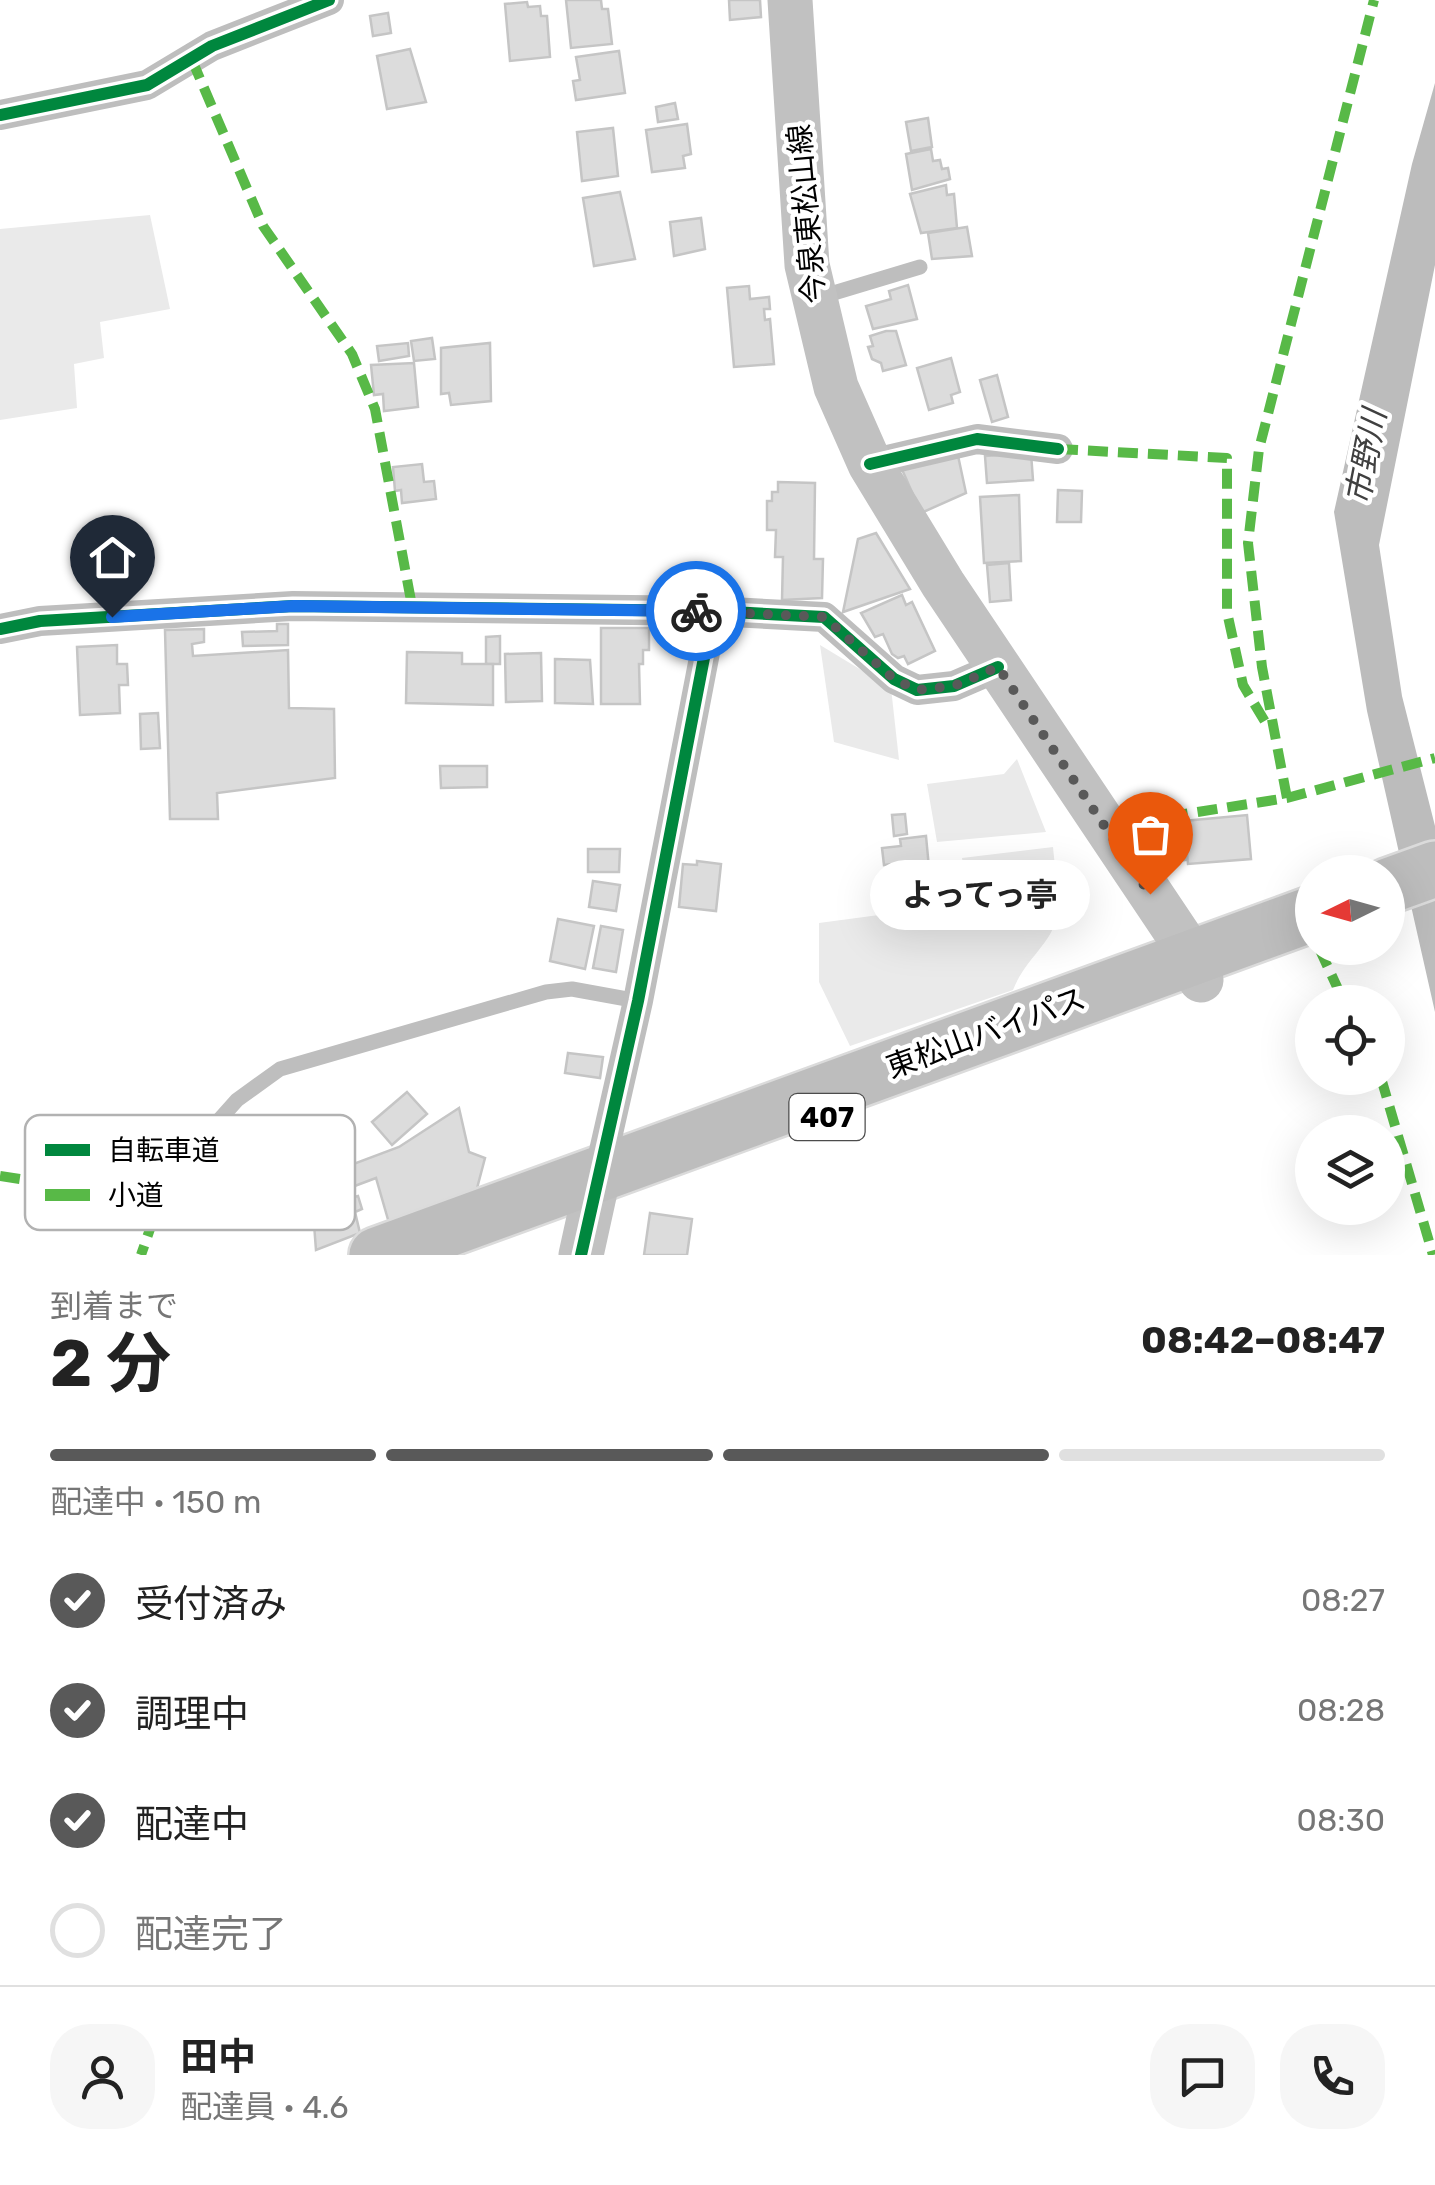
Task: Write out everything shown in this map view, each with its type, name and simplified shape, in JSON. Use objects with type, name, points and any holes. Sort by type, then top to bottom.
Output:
[{"type":"highway","points":[[1405,880],[1435,869]]},
{"type":"highway","points":[[1405,906],[1435,895]]},
{"type":"highway","name":"東松山バイパス","points":[[453,1255],[591,1211],[1198,968],[1295,922]]},
{"type":"highway","name":"東松山バイパス","points":[[1198,968],[1295,944]]},
{"type":"highway","name":"東松山バイパス","points":[[377,1255],[591,1211]]},
{"type":"main road","name":"今泉東松山線","points":[[790,0],[813,299],[836,388],[870,464],[998,667],[1198,968]]},
{"type":"street","points":[[0,115],[147,85],[212,46],[329,0]]},
{"type":"street","points":[[870,464],[977,439],[1058,449]]},
{"type":"street","points":[[0,629],[40,622],[294,606],[713,612],[824,617],[894,679],[917,690],[954,686],[998,667]]},
{"type":"street","points":[[591,1211],[638,1000],[713,612]]},
{"type":"lane","points":[[813,299],[920,267]]},
{"type":"lane","points":[[223,1115],[280,1069],[546,992],[572,989],[638,1000]]},
{"type":"shaded area","points":[[150,215],[170,309],[100,322],[104,358],[74,364],[77,408],[0,420],[0,229]]},
{"type":"shaded area","points":[[820,645],[891,688],[899,760],[834,742]]},
{"type":"shaded area","points":[[1017,759],[1046,832],[937,842],[927,784],[1004,774]]},
{"type":"shaded area","points":[[1053,847],[1057,892],[1054,927],[1013,990],[850,1046],[819,982],[819,923],[969,903],[962,858]]},
{"type":"water","name":"市野川","points":[[1435,83],[1435,265],[1379,545],[1402,696],[1435,826],[1435,1012],[1405,879],[1405,855],[1400,855],[1367,711],[1334,512],[1412,164]]},
{"type":"building","points":[[566,0],[601,0],[602,9],[608,9],[612,44],[571,48]]},
{"type":"building","points":[[729,0],[760,0],[761,17],[730,20]]},
{"type":"building","points":[[527,2],[528,7],[540,6],[541,16],[547,16],[550,57],[510,61],[505,4]]},
{"type":"building","points":[[388,13],[391,33],[373,36],[370,16]]},
{"type":"building","points":[[410,49],[426,102],[387,109],[377,56]]},
{"type":"building","points":[[619,51],[625,93],[576,100],[573,81],[580,80],[576,57]]},
{"type":"building","points":[[675,103],[678,119],[658,122],[656,107]]},
{"type":"building","points":[[928,118],[932,147],[911,151],[906,122]]},
{"type":"building","points":[[687,124],[691,154],[683,156],[685,168],[652,172],[646,130]]},
{"type":"building","points":[[613,128],[618,176],[582,181],[577,132]]},
{"type":"building","points":[[931,149],[933,161],[940,160],[942,169],[948,168],[950,179],[912,190],[906,154]]},
{"type":"building","points":[[946,185],[947,195],[954,194],[957,228],[921,233],[910,194]]},
{"type":"building","points":[[620,192],[635,259],[594,266],[583,198]]},
{"type":"building","points":[[701,218],[705,249],[674,256],[670,222]]},
{"type":"building","points":[[967,227],[972,256],[932,259],[928,233]]},
{"type":"building","points":[[908,285],[917,319],[873,329],[866,306],[891,299],[889,291]]},
{"type":"building","points":[[749,286],[750,299],[769,297],[770,309],[764,309],[765,320],[770,319],[774,364],[734,367],[727,288]]},
{"type":"building","points":[[896,331],[906,365],[883,371],[868,347],[873,346],[870,336]]},
{"type":"building","points":[[432,338],[435,359],[414,361],[411,341]]},
{"type":"building","points":[[408,343],[409,356],[379,361],[377,346]]},
{"type":"building","points":[[490,343],[491,401],[451,405],[449,393],[441,394],[441,348]]},
{"type":"building","points":[[951,358],[960,392],[951,395],[953,403],[929,410],[917,368]]},
{"type":"building","points":[[414,363],[418,407],[384,411],[383,394],[374,395],[371,365]]},
{"type":"building","points":[[997,375],[1008,417],[992,422],[980,380]]},
{"type":"building","points":[[957,451],[966,493],[921,513],[901,467]]},
{"type":"building","points":[[1031,453],[1033,480],[987,483],[985,456]]},
{"type":"building","points":[[422,464],[424,482],[434,481],[436,499],[402,503],[401,490],[395,491],[393,467]]},
{"type":"building","points":[[778,482],[815,483],[814,559],[823,559],[822,598],[782,600],[783,557],[775,557],[776,530],[767,530],[767,501],[772,501],[772,492],[778,492]]},
{"type":"building","points":[[1058,490],[1082,491],[1081,522],[1057,522]]},
{"type":"building","points":[[1019,495],[1021,561],[984,563],[980,497]]},
{"type":"building","points":[[876,533],[910,589],[843,612],[858,539]]},
{"type":"building","points":[[1009,563],[1011,600],[990,602],[987,565]]},
{"type":"building","points":[[902,595],[906,605],[912,602],[935,651],[908,664],[904,656],[892,654],[883,634],[875,637],[861,613]]},
{"type":"building","points":[[277,624],[288,624],[288,645],[243,646],[242,632],[277,631]]},
{"type":"building","points":[[601,628],[649,628],[649,650],[643,650],[643,664],[639,664],[640,704],[601,704]]},
{"type":"building","points":[[204,629],[204,642],[192,644],[193,656],[288,650],[289,708],[334,709],[335,778],[217,793],[218,819],[170,819],[165,630]]},
{"type":"building","points":[[500,636],[500,664],[486,664],[486,637]]},
{"type":"building","points":[[117,645],[117,664],[127,664],[128,685],[119,685],[120,713],[80,715],[77,647]]},
{"type":"building","points":[[407,652],[462,653],[462,664],[493,664],[493,705],[406,703]]},
{"type":"building","points":[[541,653],[542,701],[506,702],[505,654]]},
{"type":"building","points":[[555,659],[590,660],[593,704],[555,703]]},
{"type":"building","points":[[158,713],[160,748],[141,749],[140,714]]},
{"type":"building","points":[[440,766],[487,766],[487,787],[441,788]]},
{"type":"building","points":[[905,814],[907,834],[894,836],[892,815]]},
{"type":"building","points":[[1247,815],[1251,859],[1188,864],[1184,821]]},
{"type":"building","points":[[1183,824],[1186,860],[1169,862],[1166,827]]},
{"type":"building","points":[[926,836],[929,868],[903,871],[902,863],[884,865],[882,848],[901,846],[900,839]]},
{"type":"building","points":[[588,849],[620,849],[619,872],[588,872]]},
{"type":"building","points":[[697,861],[721,864],[716,911],[679,907],[683,864],[697,865]]},
{"type":"building","points":[[593,881],[620,885],[616,911],[589,907]]},
{"type":"building","points":[[558,919],[594,926],[585,969],[550,961]]},
{"type":"building","points":[[601,926],[623,930],[616,972],[593,968]]},
{"type":"building","points":[[568,1053],[603,1057],[600,1078],[565,1073]]},
{"type":"building","points":[[407,1092],[427,1114],[392,1145],[372,1122]]},
{"type":"building","points":[[459,1108],[469,1152],[485,1158],[476,1192],[389,1223],[376,1178],[355,1186],[355,1163],[399,1147]]},
{"type":"building","points":[[358,1196],[362,1209],[355,1212],[355,1197]]},
{"type":"building","points":[[355,1212],[360,1233],[316,1250],[314,1230],[355,1230]]},
{"type":"building","points":[[650,1213],[692,1219],[687,1255],[644,1255]]},
{"type":"marked path","points":[[1287,798],[1262,667],[1248,543],[1259,449],[1374,0]]},
{"type":"marked path","points":[[192,60],[263,226],[352,354],[375,409],[412,606]]},
{"type":"marked path","points":[[1058,449],[1227,458],[1227,612],[1243,685],[1267,725]]},
{"type":"marked path","points":[[1112,836],[1140,821],[1287,798],[1435,758]]},
{"type":"marked path","points":[[1327,965],[1336,985]]},
{"type":"marked path","points":[[1386,1095],[1433,1255]]},
{"type":"marked path","points":[[0,1176],[25,1180]]},
{"type":"marked path","points":[[141,1255],[150,1230]]},
{"type":"cycle path","points":[[0,115],[147,85],[212,46],[329,0]]},
{"type":"cycle path","points":[[870,464],[977,439],[1058,449]]},
{"type":"cycle path","points":[[0,629],[40,621],[293,606],[713,611],[824,617],[894,679],[917,690],[954,686],[998,667]]},
{"type":"cycle path","points":[[581,1255],[638,1001],[713,611]]},
{"type":"way so far","points":[[696,611],[824,617],[894,679],[917,690],[954,686],[998,667],[1150,894]]},
{"type":"place","name":"よってっ亭","points":[[1150,894]]},
{"type":"route","points":[[112,617],[294,606],[696,611]]}]
